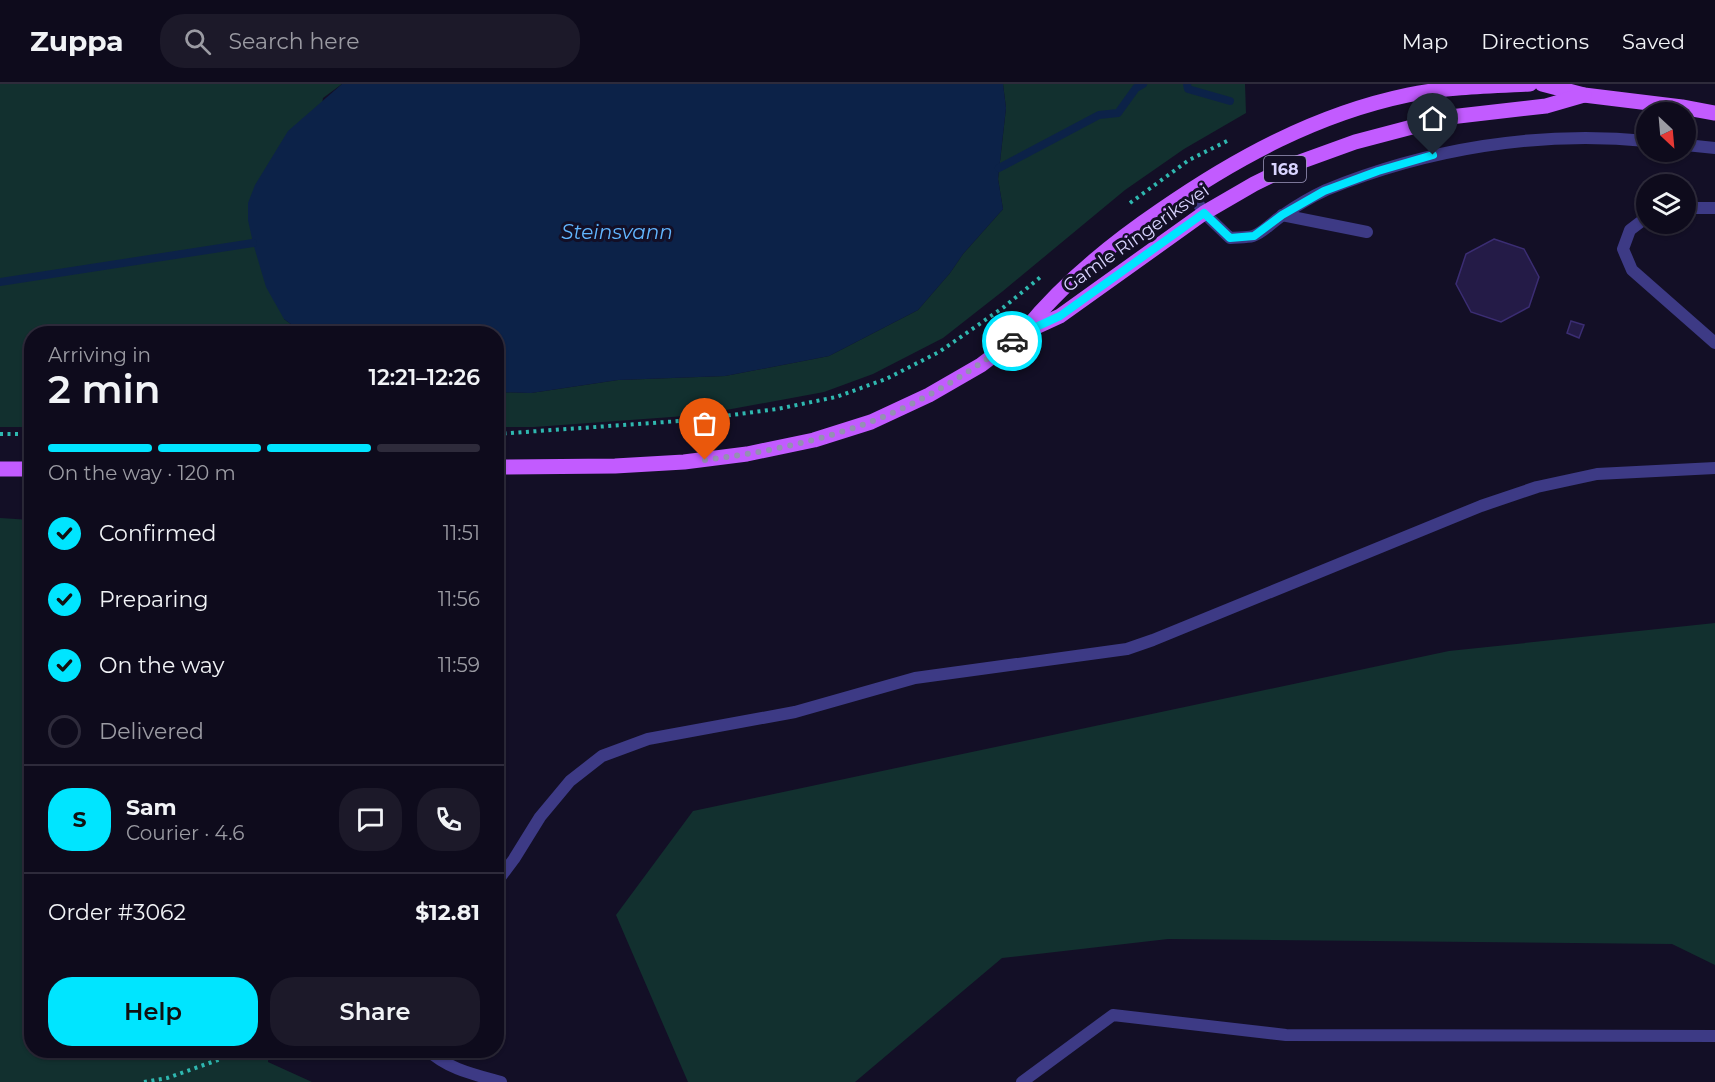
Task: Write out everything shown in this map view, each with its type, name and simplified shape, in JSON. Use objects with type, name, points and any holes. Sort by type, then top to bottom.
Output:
[{"type":"main road","name":"Gamle Ringeriksvei","points":[[1023,333],[1045,305],[1135,228],[1190,190],[1244,157],[1308,126],[1356,109],[1408,95],[1441,90],[1530,84]]},
{"type":"main road","name":"Gamle Ringeriksvei","points":[[1542,84],[1584,95],[1715,113]]},
{"type":"main road","name":"Gamle Ringeriksvei","points":[[504,467],[615,466],[684,462],[747,454],[814,440],[871,422],[929,394],[981,365],[1023,333],[1060,316],[1204,213],[1297,162],[1355,142],[1450,117],[1546,106],[1584,95]]},
{"type":"main road","points":[[0,469],[24,469]]},
{"type":"lane","points":[[1190,190],[1204,213],[1230,238],[1254,236],[1282,215],[1324,191],[1378,171],[1433,155],[1492,145],[1556,138],[1636,140]]},
{"type":"lane","points":[[1696,146],[1715,148]]},
{"type":"lane","points":[[1696,208],[1715,208]]},
{"type":"lane","points":[[1282,215],[1367,232]]},
{"type":"lane","points":[[1636,225],[1630,230],[1623,249],[1632,270],[1715,343]]},
{"type":"lane","points":[[504,872],[540,817],[570,781],[602,756],[648,739],[795,712],[915,678],[1127,649],[1481,506],[1537,487],[1597,474],[1715,468]]},
{"type":"lane","points":[[1022,1082],[1113,1015],[1286,1035],[1715,1036]]},
{"type":"lane","points":[[436,1058],[458,1069],[501,1082]]},
{"type":"path","points":[[1124,208],[1189,160],[1231,139]]},
{"type":"path","points":[[504,433],[694,420],[777,409],[836,397],[886,380],[939,352],[1004,307],[1050,269]]},
{"type":"path","points":[[0,434],[24,434]]},
{"type":"path","points":[[144,1082],[168,1080],[225,1058]]},
{"type":"green space","points":[[0,84],[342,84],[323,98],[284,319],[294,326],[24,326],[24,427],[0,427]]},
{"type":"green space","points":[[1003,84],[1245,84],[1246,113],[1184,149],[1125,190],[943,338],[873,374],[824,392],[699,415],[534,427],[504,427],[504,392],[531,393],[618,380],[725,376],[829,356],[918,310],[1003,209],[998,179],[1006,108]]},
{"type":"green space","points":[[0,518],[24,520],[24,1058],[268,1058],[268,1062],[312,1082],[0,1082]]},
{"type":"green space","points":[[1715,623],[1715,965],[1672,944],[1168,939],[1002,958],[855,1082],[688,1082],[616,915],[693,811],[1449,651]]},
{"type":"water","name":"Steinsvann","points":[[342,84],[1003,84],[1006,108],[998,179],[1003,209],[918,310],[829,356],[725,376],[618,380],[531,393],[504,392],[504,326],[294,326],[284,319],[266,287],[248,220],[248,203],[255,185],[288,131]]},
{"type":"building","points":[[1494,239],[1524,249],[1539,277],[1529,307],[1501,322],[1471,312],[1456,284],[1466,254]]},
{"type":"building","points":[[1571,321],[1584,325],[1579,338],[1567,333]]},
{"type":"waterway","points":[[999,168],[1099,115],[1118,113],[1136,88],[1143,84]]},
{"type":"waterway","points":[[1187,84],[1188,89],[1230,101]]},
{"type":"waterway","points":[[0,282],[253,243]]},
{"type":"way so far","points":[[705,460],[814,440],[871,422],[929,394],[981,365],[1012,341]]},
{"type":"route","points":[[1012,341],[1023,333],[1060,316],[1114,275],[1204,213],[1230,238],[1254,236],[1282,215],[1324,191],[1378,171],[1433,155]]}]
